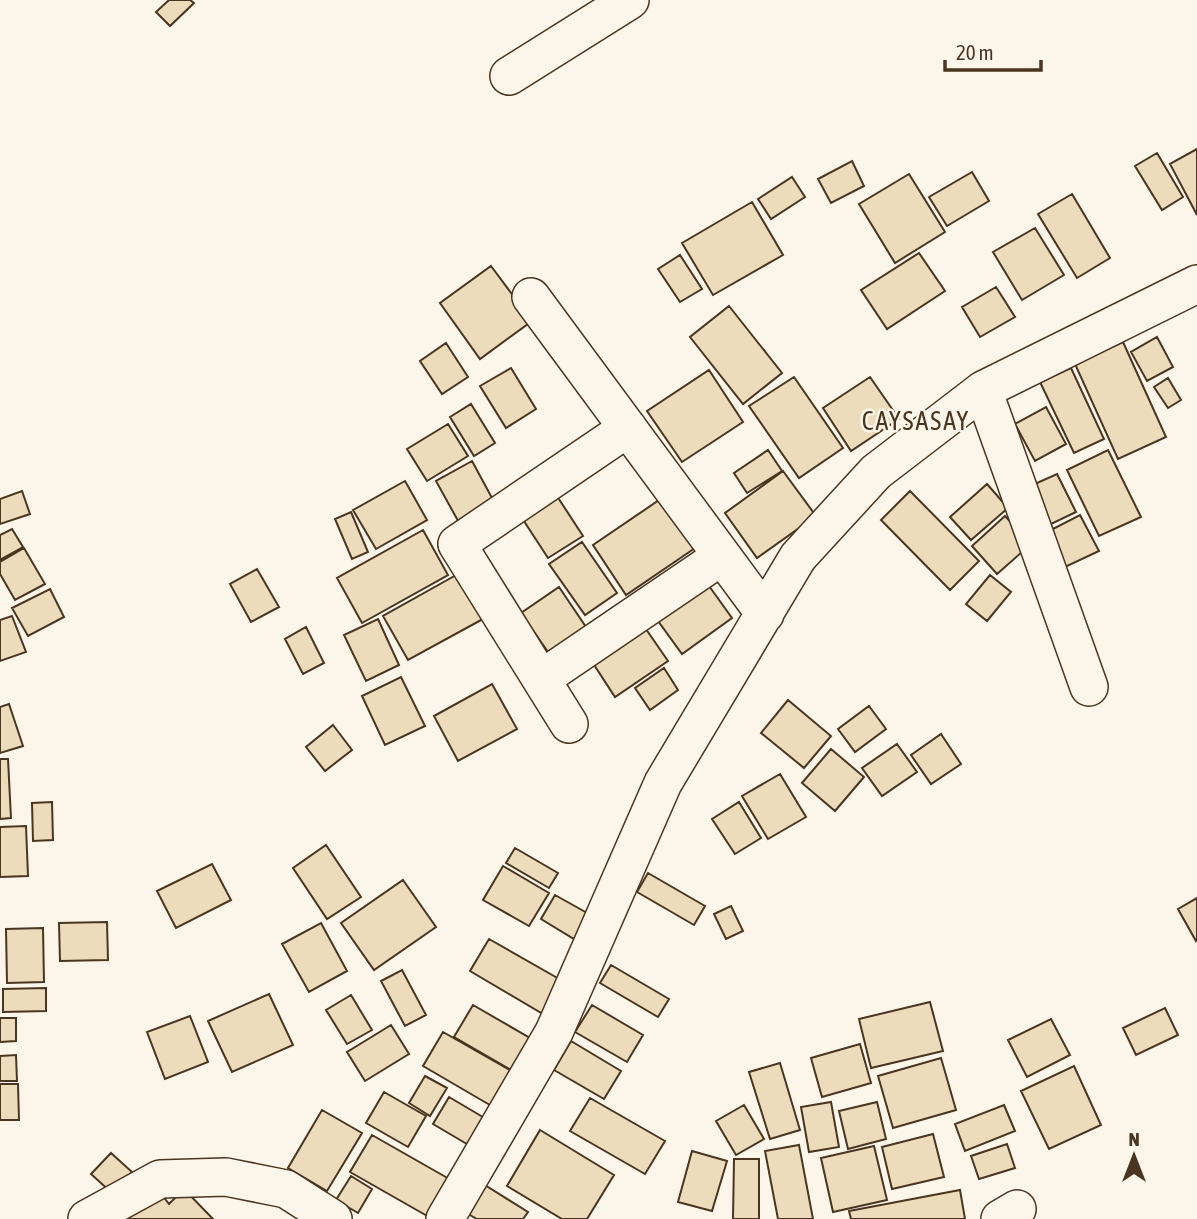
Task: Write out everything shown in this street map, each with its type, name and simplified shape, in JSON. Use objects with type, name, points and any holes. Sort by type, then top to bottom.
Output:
[{"type":"street","points":[[509,76],[630,0]]},
{"type":"street","points":[[445,1219],[554,1032],[663,783],[798,557],[876,471],[983,390],[1197,284]]},
{"type":"street","points":[[531,297],[765,614]]},
{"type":"street","points":[[983,390],[1089,687]]},
{"type":"street","points":[[569,724],[457,544],[628,428]]},
{"type":"street","points":[[541,679],[722,556]]},
{"type":"street","points":[[101,1211],[160,1179],[226,1177],[286,1189],[333,1219]]},
{"type":"building","points":[[169,0],[190,0],[194,3],[170,26],[156,12]]},
{"type":"building","points":[[1197,149],[1197,215],[1170,164]]},
{"type":"building","points":[[1157,153],[1183,197],[1162,210],[1135,166]]},
{"type":"building","points":[[852,161],[864,186],[831,203],[818,179]]},
{"type":"building","points":[[972,172],[989,201],[947,226],[929,197]]},
{"type":"building","points":[[909,174],[945,232],[895,263],[859,204]]},
{"type":"building","points":[[792,177],[805,197],[771,219],[758,199]]},
{"type":"building","points":[[1072,194],[1110,258],[1077,278],[1038,214]]},
{"type":"building","points":[[752,202],[783,255],[713,295],[682,243]]},
{"type":"building","points":[[1035,228],[1064,275],[1022,300],[993,252]]},
{"type":"building","points":[[919,253],[945,291],[887,329],[861,290]]},
{"type":"building","points":[[680,255],[702,289],[680,302],[658,269]]},
{"type":"building","points":[[491,266],[532,321],[480,359],[440,303]]},
{"type":"building","points":[[996,287],[1015,317],[980,337],[962,307]]},
{"type":"building","points":[[729,306],[782,373],[743,404],[690,337]]},
{"type":"building","points":[[1157,337],[1173,367],[1147,381],[1131,352]]},
{"type":"building","points":[[1123,342],[1166,437],[1118,459],[1075,364]]},
{"type":"building","points":[[446,343],[468,377],[442,394],[420,361]]},
{"type":"building","points":[[511,368],[536,409],[506,428],[480,386]]},
{"type":"building","points":[[1071,368],[1104,439],[1074,453],[1040,382]]},
{"type":"building","points":[[709,370],[743,422],[682,462],[647,411]]},
{"type":"building","points":[[794,377],[843,448],[799,478],[749,406]]},
{"type":"building","points":[[870,377],[899,419],[851,451],[823,408]]},
{"type":"building","points":[[1168,378],[1181,400],[1168,408],[1154,387]]},
{"type":"building","points":[[471,404],[495,443],[474,456],[450,417]]},
{"type":"building","points":[[1046,407],[1066,444],[1035,461],[1015,424]]},
{"type":"building","points":[[448,424],[468,456],[427,481],[407,449]]},
{"type":"building","points":[[768,450],[782,471],[747,493],[734,473]]},
{"type":"building","points":[[1108,450],[1141,517],[1099,536],[1067,470]]},
{"type":"building","points":[[472,461],[498,509],[462,528],[436,481]]},
{"type":"building","points":[[783,471],[816,516],[757,558],[725,513]]},
{"type":"building","points":[[1057,474],[1076,512],[1047,526],[1028,487]]},
{"type":"building","points":[[405,481],[427,520],[376,549],[353,510]]},
{"type":"building","points":[[987,484],[1008,508],[971,540],[950,517]]},
{"type":"building","points":[[22,491],[30,514],[0,524],[0,499]]},
{"type":"building","points":[[910,491],[979,561],[950,590],[881,520]]},
{"type":"building","points":[[555,493],[583,536],[548,558],[520,515]]},
{"type":"building","points":[[665,496],[698,546],[626,595],[593,545]]},
{"type":"building","points":[[351,512],[368,552],[352,559],[335,519]]},
{"type":"building","points":[[1080,515],[1099,551],[1065,567],[1047,532]]},
{"type":"building","points":[[1005,516],[1031,544],[997,574],[972,546]]},
{"type":"building","points":[[12,529],[23,547],[0,560],[0,535]]},
{"type":"building","points":[[423,530],[448,575],[362,623],[337,578]]},
{"type":"building","points":[[582,542],[617,593],[585,615],[549,564]]},
{"type":"building","points":[[24,548],[45,584],[15,600],[0,574],[0,562]]},
{"type":"building","points":[[257,569],[279,607],[251,622],[230,584]]},
{"type":"building","points":[[458,574],[483,619],[408,660],[383,616]]},
{"type":"building","points":[[990,575],[1011,592],[987,621],[966,604]]},
{"type":"building","points":[[704,579],[732,618],[682,654],[653,614]]},
{"type":"building","points":[[559,587],[586,627],[548,652],[521,613]]},
{"type":"building","points":[[50,589],[64,617],[28,636],[12,608]]},
{"type":"building","points":[[12,616],[26,652],[0,661],[0,620]]},
{"type":"building","points":[[378,619],[399,665],[366,681],[344,635]]},
{"type":"building","points":[[639,619],[668,661],[615,697],[587,654]]},
{"type":"building","points":[[306,627],[324,663],[303,674],[285,639]]},
{"type":"building","points":[[664,668],[678,690],[650,710],[635,688]]},
{"type":"building","points":[[401,677],[425,726],[385,745],[362,696]]},
{"type":"building","points":[[492,684],[517,729],[458,761],[434,716]]},
{"type":"building","points":[[788,700],[831,736],[804,768],[761,733]]},
{"type":"building","points":[[9,704],[23,746],[0,753],[0,707]]},
{"type":"building","points":[[869,706],[886,729],[855,752],[838,729]]},
{"type":"building","points":[[333,725],[352,750],[325,771],[306,747]]},
{"type":"building","points":[[941,734],[961,764],[931,784],[911,755]]},
{"type":"building","points":[[897,744],[917,772],[882,796],[862,768]]},
{"type":"building","points":[[831,749],[864,777],[835,811],[802,783]]},
{"type":"building","points":[[0,759],[8,759],[11,818],[0,819]]},
{"type":"building","points":[[780,774],[806,817],[768,839],[742,796]]},
{"type":"building","points":[[52,802],[53,840],[33,841],[32,803]]},
{"type":"building","points":[[739,802],[761,838],[735,854],[712,819]]},
{"type":"building","points":[[26,826],[28,876],[0,877],[0,827]]},
{"type":"building","points":[[326,845],[361,897],[327,919],[293,868]]},
{"type":"building","points":[[515,848],[558,873],[549,888],[506,863]]},
{"type":"building","points":[[212,864],[231,900],[176,928],[157,891]]},
{"type":"building","points":[[503,866],[549,893],[529,926],[483,900]]},
{"type":"building","points":[[648,873],[705,906],[694,925],[637,892]]},
{"type":"building","points":[[403,880],[436,927],[374,970],[341,923]]},
{"type":"building","points":[[555,895],[589,914],[574,939],[541,919]]},
{"type":"building","points":[[1197,898],[1197,940],[1196,941],[1178,909]]},
{"type":"building","points":[[731,906],[743,931],[726,939],[714,914]]},
{"type":"building","points":[[107,922],[108,960],[60,961],[59,923]]},
{"type":"building","points":[[321,923],[347,971],[309,992],[282,944]]},
{"type":"building","points":[[43,928],[44,982],[7,983],[6,929]]},
{"type":"building","points":[[489,939],[568,984],[548,1017],[470,971]]},
{"type":"building","points":[[611,965],[669,999],[658,1017],[600,983]]},
{"type":"building","points":[[402,970],[426,1015],[405,1026],[381,981]]},
{"type":"building","points":[[46,988],[46,1011],[3,1012],[3,989]]},
{"type":"building","points":[[269,994],[293,1045],[232,1072],[208,1021]]},
{"type":"building","points":[[351,995],[372,1030],[347,1044],[326,1010]]},
{"type":"building","points":[[930,1002],[943,1051],[871,1068],[859,1019]]},
{"type":"building","points":[[473,1005],[537,1042],[518,1074],[454,1037]]},
{"type":"building","points":[[592,1005],[643,1035],[627,1062],[575,1032]]},
{"type":"building","points":[[1165,1008],[1178,1035],[1136,1055],[1123,1028]]},
{"type":"building","points":[[190,1016],[208,1062],[165,1079],[147,1032]]},
{"type":"building","points":[[0,1018],[16,1018],[16,1041],[0,1042]]},
{"type":"building","points":[[1051,1019],[1070,1055],[1027,1077],[1008,1040]]},
{"type":"building","points":[[391,1025],[409,1054],[365,1081],[347,1052]]},
{"type":"building","points":[[443,1032],[515,1073],[495,1108],[423,1066]]},
{"type":"building","points":[[571,1041],[621,1071],[604,1099],[554,1070]]},
{"type":"building","points":[[860,1044],[871,1083],[822,1097],[811,1058]]},
{"type":"building","points":[[16,1055],[17,1081],[0,1081],[0,1056]]},
{"type":"building","points":[[941,1058],[956,1110],[893,1128],[878,1076]]},
{"type":"building","points":[[780,1063],[800,1130],[770,1139],[749,1072]]},
{"type":"building","points":[[1074,1066],[1101,1125],[1049,1149],[1021,1091]]},
{"type":"building","points":[[425,1076],[447,1088],[430,1116],[409,1103]]},
{"type":"building","points":[[0,1084],[18,1084],[19,1120],[0,1120]]},
{"type":"building","points":[[384,1092],[426,1116],[408,1147],[366,1123]]},
{"type":"building","points":[[449,1097],[493,1123],[477,1150],[433,1124]]},
{"type":"building","points":[[590,1098],[665,1141],[645,1174],[570,1131]]},
{"type":"building","points":[[831,1102],[839,1147],[809,1152],[801,1107]]},
{"type":"building","points":[[877,1102],[886,1139],[848,1149],[839,1111]]},
{"type":"building","points":[[744,1105],[764,1139],[736,1155],[716,1121]]},
{"type":"building","points":[[1004,1105],[1015,1131],[965,1151],[955,1124]]},
{"type":"building","points":[[322,1110],[362,1133],[327,1191],[288,1168]]},
{"type":"building","points":[[540,1130],[614,1175],[587,1219],[562,1219],[507,1186]]},
{"type":"building","points":[[933,1134],[944,1177],[892,1189],[882,1147]]},
{"type":"building","points":[[372,1135],[451,1180],[429,1217],[350,1172]]},
{"type":"building","points":[[1007,1144],[1015,1168],[979,1179],[971,1156]]},
{"type":"building","points":[[799,1145],[813,1219],[778,1219],[765,1151]]},
{"type":"building","points":[[874,1146],[887,1200],[833,1212],[821,1158]]},
{"type":"building","points":[[692,1151],[727,1161],[712,1211],[678,1202]]},
{"type":"building","points":[[111,1153],[132,1172],[113,1194],[91,1174]]},
{"type":"building","points":[[734,1159],[759,1159],[759,1219],[733,1219]]},
{"type":"building","points":[[351,1176],[372,1189],[358,1213],[336,1200]]},
{"type":"building","points":[[480,1182],[528,1212],[523,1219],[477,1219],[463,1211]]},
{"type":"building","points":[[156,1187],[169,1204],[184,1189],[213,1219],[129,1219],[123,1213]]},
{"type":"building","points":[[960,1190],[965,1219],[851,1219],[849,1211]]},
{"type":"district","name":"CAYSASAY","points":[[916,421]]}]
